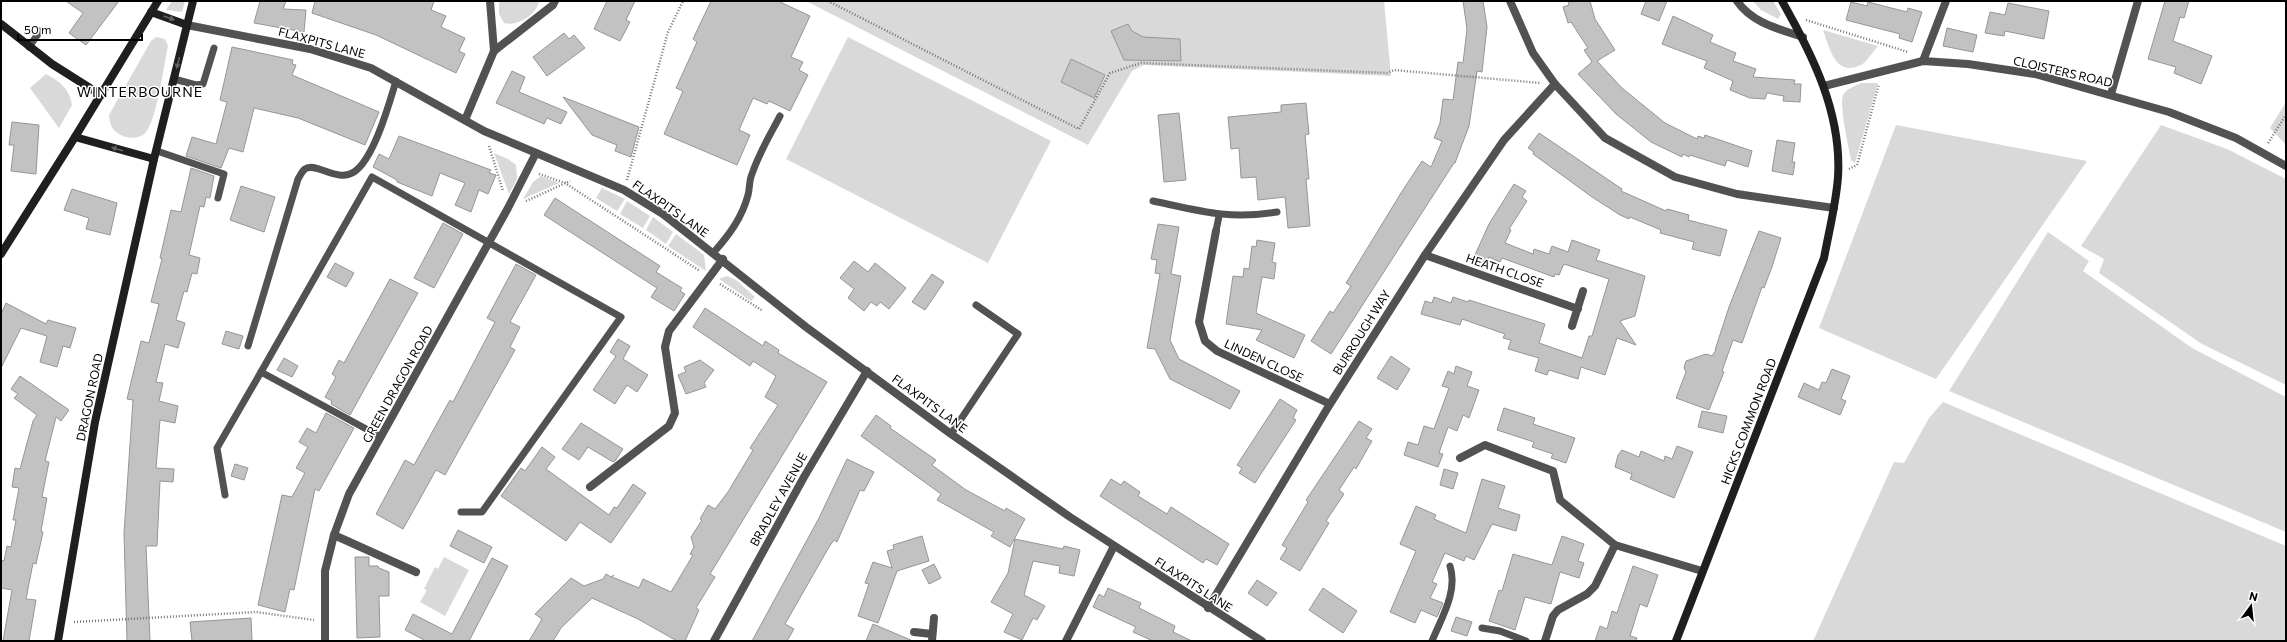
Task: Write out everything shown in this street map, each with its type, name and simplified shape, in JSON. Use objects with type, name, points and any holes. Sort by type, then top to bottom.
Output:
[{"type":"street","points":[[1,254],[76,137],[158,1]]},
{"type":"street","name":"DRAGON ROAD","points":[[58,641],[96,422],[155,155],[193,1]]},
{"type":"street","points":[[465,120],[494,51],[489,1]]},
{"type":"street","points":[[494,51],[553,5],[555,1]]},
{"type":"street","points":[[1510,1],[1533,53],[1555,84],[1605,138],[1675,177],[1737,194],[1834,208]]},
{"type":"street","points":[[1737,1],[1744,11],[1764,23],[1803,37]]},
{"type":"street","name":"HICKS COMMON ROAD","points":[[1676,641],[1824,258],[1834,208],[1838,175],[1836,140],[1824,86],[1803,37],[1782,1]]},
{"type":"street","points":[[1923,61],[1946,1]]},
{"type":"street","points":[[2111,94],[2138,1]]},
{"type":"street","name":"FLAXPITS LANE","points":[[151,12],[187,25],[333,55],[371,68],[484,131],[624,190],[664,214],[723,259],[806,327],[951,434],[1114,546],[1208,608],[1262,641]]},
{"type":"street","points":[[1,24],[52,64],[101,95]]},
{"type":"street","name":"CLOISTERS ROAD","points":[[1824,86],[1923,61],[1968,64],[2035,74],[2111,94],[2169,112],[2236,138],[2286,166]]},
{"type":"street","name":"BURROUGH WAY","points":[[1208,608],[1330,404],[1425,255],[1504,140],[1555,84]]},
{"type":"street","points":[[76,137],[155,155]]},
{"type":"street","name":"GREEN DRAGON ROAD","points":[[325,641],[325,571],[334,535],[349,494],[489,243],[536,153]]},
{"type":"street","name":"LINDEN CLOSE","points":[[1216,231],[1200,322],[1204,341],[1217,351],[1330,404]]},
{"type":"street","name":"HEATH CLOSE","points":[[1425,255],[1578,309]]},
{"type":"street","points":[[590,487],[669,426],[674,413],[665,347],[669,331],[723,259]]},
{"type":"street","points":[[1572,326],[1583,291]]},
{"type":"street","name":"BRADLEY AVENUE","points":[[714,641],[804,477],[867,371]]},
{"type":"street","points":[[1460,458],[1486,445],[1553,471],[1560,500],[1615,545],[1702,571]]},
{"type":"street","points":[[334,535],[416,572]]},
{"type":"street","points":[[1545,641],[1553,616],[1558,610],[1587,594],[1595,586],[1615,545]]},
{"type":"street","points":[[1066,641],[1114,546]]},
{"type":"street","points":[[914,632],[932,638],[934,618]]},
{"type":"lane","points":[[29,47],[40,31]]},
{"type":"lane","points":[[174,79],[196,85],[203,84],[214,48]]},
{"type":"lane","points":[[248,346],[298,179],[305,169],[310,167],[340,176],[353,173],[366,163],[387,111],[396,81]]},
{"type":"lane","points":[[714,252],[733,230],[748,194],[751,175],[763,146],[780,116]]},
{"type":"lane","points":[[155,155],[224,174],[218,198]]},
{"type":"lane","points":[[225,495],[217,448],[372,177],[621,317],[482,512],[461,512]]},
{"type":"lane","points":[[1153,201],[1219,216],[1251,216],[1277,212]]},
{"type":"lane","points":[[1216,231],[1219,216]]},
{"type":"lane","points":[[951,434],[1018,334],[976,305]]},
{"type":"lane","points":[[261,372],[381,437]]},
{"type":"lane","points":[[1432,641],[1452,590],[1453,577],[1450,566]]},
{"type":"lane","points":[[1482,628],[1500,631],[1526,641]]},
{"type":"path","points":[[624,190],[668,32],[684,1]]},
{"type":"path","points":[[828,1],[1079,129],[1110,73],[1141,63],[1387,73],[1394,70],[1555,84]]},
{"type":"path","points":[[1790,15],[1901,49],[1923,61]]},
{"type":"path","points":[[1838,175],[1857,165],[1883,70]]},
{"type":"path","points":[[2262,152],[2286,115]]},
{"type":"path","points":[[528,169],[565,183],[767,313]]},
{"type":"path","points":[[61,623],[256,612],[324,622]]},
{"type":"shaded area","points":[[172,1],[185,1],[182,12],[166,10]]},
{"type":"shaded area","points":[[499,1],[539,1],[534,11],[525,19],[509,24],[504,23],[499,14]]},
{"type":"shaded area","points":[[806,1],[1384,1],[1391,76],[1144,65],[1132,71],[1088,145]]},
{"type":"shaded area","points":[[1753,1],[1773,1],[1781,14],[1778,19],[1761,10]]},
{"type":"shaded area","points":[[1823,30],[1878,46],[1861,65],[1852,68],[1845,67],[1839,64],[1834,58]]},
{"type":"shaded area","points":[[156,37],[165,39],[168,46],[156,107],[152,119],[142,136],[134,138],[123,136],[117,133],[113,128],[109,115],[151,41]]},
{"type":"shaded area","points":[[848,37],[1051,141],[988,263],[786,159]]},
{"type":"shaded area","points":[[46,74],[63,86],[71,99],[72,105],[59,128],[30,88]]},
{"type":"shaded area","points":[[1861,83],[1878,83],[1855,163],[1851,160],[1843,117],[1842,100],[1846,91]]},
{"type":"shaded area","points":[[2286,102],[2286,145],[2270,128]]},
{"type":"shaded area","points":[[1896,125],[2087,161],[1936,379],[1819,328]]},
{"type":"shaded area","points":[[2161,125],[2227,149],[2286,179],[2286,385],[2202,344],[2099,273],[2104,259],[2081,246]]},
{"type":"shaded area","points":[[494,153],[508,159],[516,165],[517,179],[509,194]]},
{"type":"shaded area","points":[[541,176],[559,183],[523,199],[533,182]]},
{"type":"shaded area","points":[[602,188],[625,199],[617,211],[596,198]]},
{"type":"shaded area","points":[[627,201],[650,216],[643,228],[620,214]]},
{"type":"shaded area","points":[[653,217],[673,232],[666,244],[646,230]]},
{"type":"shaded area","points":[[2048,232],[2089,261],[2083,271],[2192,348],[2286,397],[2286,532],[1949,391]]},
{"type":"shaded area","points":[[676,234],[704,255],[706,271],[668,246]]},
{"type":"shaded area","points":[[727,276],[736,280],[755,297],[751,301],[719,279]]},
{"type":"shaded area","points":[[1943,402],[2286,546],[2286,641],[1813,641],[1894,462],[1904,463],[1929,418]]},
{"type":"shaded area","points":[[444,557],[469,570],[445,616],[420,602],[427,590],[424,589],[435,567],[438,569]]},
{"type":"building","points":[[66,1],[119,1],[86,45],[69,33],[83,13]]},
{"type":"building","points":[[260,1],[286,1],[283,9],[306,10],[304,32],[254,23]]},
{"type":"building","points":[[315,1],[434,1],[431,10],[446,16],[441,27],[465,38],[459,51],[465,54],[456,73],[376,35],[312,13]]},
{"type":"building","points":[[607,1],[635,1],[626,20],[630,22],[620,41],[594,29]]},
{"type":"building","points":[[711,1],[778,1],[810,16],[791,57],[803,62],[799,70],[808,75],[790,111],[769,101],[767,104],[753,98],[739,130],[750,135],[737,165],[664,134],[683,91],[676,88],[697,42],[693,39]]},
{"type":"building","points":[[1463,1],[1483,1],[1487,27],[1482,72],[1477,71],[1469,126],[1455,163],[1331,354],[1311,341],[1330,311],[1333,313],[1351,286],[1346,283],[1401,193],[1422,161],[1431,167],[1442,141],[1434,138],[1440,123],[1443,99],[1453,100],[1458,62],[1463,63],[1467,29]]},
{"type":"building","points":[[1568,1],[1590,1],[1595,19],[1615,50],[1597,61],[1622,88],[1665,123],[1697,139],[1698,136],[1704,138],[1705,135],[1752,151],[1748,167],[1727,160],[1725,166],[1690,155],[1689,157],[1683,154],[1682,157],[1651,142],[1616,114],[1578,74],[1592,62],[1584,50],[1588,48],[1571,22],[1568,23],[1563,7],[1569,5]]},
{"type":"building","points":[[1646,1],[1667,1],[1659,21],[1641,14]]},
{"type":"building","points":[[2165,1],[2189,1],[2184,18],[2180,17],[2173,41],[2212,56],[2201,84],[2174,73],[2176,67],[2148,59]]},
{"type":"building","points":[[1851,2],[1867,6],[1868,2],[1907,12],[1908,8],[1922,12],[1912,42],[1899,38],[1900,34],[1846,20]]},
{"type":"building","points":[[2008,3],[2049,11],[2044,39],[2005,31],[2004,36],[1985,33],[1990,12],[2005,15]]},
{"type":"building","points":[[1673,16],[1713,35],[1710,42],[1736,53],[1733,61],[1756,69],[1753,77],[1795,80],[1794,84],[1801,84],[1800,102],[1783,101],[1784,96],[1767,93],[1765,99],[1750,98],[1730,90],[1733,81],[1704,68],[1707,61],[1662,44]]},
{"type":"building","points":[[1128,24],[1132,31],[1143,37],[1180,39],[1181,61],[1124,60],[1111,31]]},
{"type":"building","points":[[1947,28],[1977,35],[1973,52],[1943,46]]},
{"type":"building","points":[[564,33],[569,39],[574,35],[585,48],[547,76],[533,57]]},
{"type":"building","points":[[232,47],[293,60],[292,64],[296,65],[292,75],[379,112],[365,145],[298,118],[254,108],[243,152],[229,148],[221,168],[186,156],[192,137],[216,144],[227,102],[220,100]]},
{"type":"building","points":[[1071,59],[1105,75],[1094,98],[1061,82]]},
{"type":"building","points":[[512,71],[525,77],[519,92],[567,112],[561,124],[547,118],[544,124],[496,103]]},
{"type":"building","points":[[563,97],[639,127],[631,157],[615,151],[617,145],[592,135]]},
{"type":"building","points":[[1306,103],[1309,134],[1305,135],[1309,179],[1306,179],[1310,226],[1288,228],[1285,197],[1258,200],[1256,177],[1241,178],[1239,148],[1231,149],[1228,117],[1281,112],[1281,105]]},
{"type":"building","points":[[1179,113],[1186,180],[1164,182],[1158,115]]},
{"type":"building","points":[[12,122],[39,125],[36,174],[11,171],[14,145],[9,145]]},
{"type":"building","points":[[1539,133],[1622,189],[1621,191],[1666,211],[1667,209],[1689,215],[1688,220],[1727,230],[1720,256],[1692,249],[1694,242],[1660,233],[1661,230],[1630,217],[1629,219],[1620,215],[1592,197],[1533,154],[1534,152],[1528,148]]},
{"type":"building","points":[[399,136],[491,170],[489,173],[496,175],[488,194],[479,190],[471,212],[455,205],[465,183],[440,173],[432,196],[397,182],[397,180],[373,167],[379,154],[389,159]]},
{"type":"building","points":[[1777,140],[1795,143],[1792,162],[1795,162],[1793,175],[1772,171]]},
{"type":"building","points":[[191,168],[214,176],[210,198],[206,197],[204,207],[200,206],[189,255],[200,258],[197,274],[192,273],[187,292],[184,291],[176,320],[185,323],[178,348],[165,344],[156,382],[163,383],[159,401],[178,406],[175,423],[160,420],[156,468],[174,469],[173,482],[160,481],[157,546],[146,546],[150,641],[127,641],[124,533],[133,400],[127,399],[141,341],[149,343],[159,304],[151,302],[162,259],[160,258],[171,210],[181,212]]},
{"type":"building","points":[[1514,184],[1526,191],[1522,197],[1527,201],[1509,229],[1511,230],[1505,243],[1533,254],[1534,249],[1549,254],[1552,246],[1568,252],[1572,240],[1600,250],[1596,260],[1645,276],[1635,316],[1620,321],[1636,345],[1617,338],[1605,375],[1581,367],[1578,379],[1549,370],[1547,375],[1535,371],[1539,358],[1508,349],[1511,340],[1503,338],[1505,334],[1462,319],[1460,325],[1421,314],[1425,301],[1432,303],[1434,297],[1451,303],[1453,297],[1468,302],[1469,300],[1545,324],[1539,343],[1582,358],[1589,336],[1592,336],[1609,279],[1564,264],[1559,275],[1555,274],[1554,277],[1502,258],[1500,262],[1489,257],[1486,263],[1474,257],[1489,224]]},
{"type":"building","points":[[241,186],[275,197],[264,232],[230,220]]},
{"type":"building","points":[[72,189],[117,203],[110,235],[86,229],[89,218],[64,210]]},
{"type":"building","points":[[555,198],[660,266],[656,272],[682,288],[680,291],[685,294],[674,311],[651,297],[657,288],[544,215]]},
{"type":"building","points":[[443,223],[463,234],[434,288],[414,278]]},
{"type":"building","points":[[1158,224],[1179,227],[1171,274],[1181,276],[1170,340],[1179,359],[1240,391],[1230,409],[1170,379],[1155,349],[1147,348],[1160,274],[1155,273],[1157,260],[1151,259]]},
{"type":"building","points":[[1759,231],[1781,238],[1772,267],[1764,288],[1762,287],[1742,343],[1733,340],[1722,371],[1724,372],[1709,410],[1676,398],[1686,372],[1684,368],[1686,361],[1706,354],[1712,356],[1716,350],[1729,307]]},
{"type":"building","points":[[1257,240],[1275,243],[1272,262],[1276,263],[1274,279],[1262,277],[1256,313],[1305,335],[1294,358],[1256,340],[1262,330],[1226,324],[1233,276],[1243,277],[1244,268],[1249,269],[1252,246],[1256,247]]},
{"type":"building","points":[[854,261],[868,272],[875,263],[906,288],[889,309],[880,302],[877,306],[871,302],[864,311],[848,298],[854,289],[840,278]]},
{"type":"building","points":[[335,263],[354,273],[346,287],[327,277]]},
{"type":"building","points":[[516,264],[536,275],[510,322],[520,327],[510,347],[515,350],[445,475],[436,470],[403,529],[376,514],[405,460],[414,465],[450,400],[453,402],[495,322],[487,318]]},
{"type":"building","points":[[932,274],[944,282],[925,310],[912,302]]},
{"type":"building","points":[[390,279],[418,293],[350,415],[331,404],[332,401],[325,397],[336,377],[332,374],[339,360],[344,363]]},
{"type":"building","points":[[6,303],[46,324],[48,320],[76,328],[70,348],[63,346],[57,367],[40,362],[47,336],[21,328],[1,368],[1,314]]},
{"type":"building","points":[[705,308],[763,346],[765,341],[779,350],[778,353],[827,382],[710,574],[715,577],[696,608],[699,610],[685,641],[677,641],[638,619],[592,598],[561,628],[553,641],[529,641],[542,619],[535,614],[571,578],[584,586],[603,579],[606,574],[611,577],[614,575],[612,577],[639,588],[643,579],[671,592],[693,555],[690,554],[694,547],[691,537],[702,520],[700,519],[708,505],[715,509],[728,492],[753,450],[750,448],[778,405],[765,397],[776,376],[753,361],[750,366],[693,327]]},
{"type":"building","points":[[226,331],[243,336],[239,349],[222,344]]},
{"type":"building","points":[[618,339],[630,346],[623,359],[648,375],[637,392],[627,385],[615,404],[593,390],[616,356],[610,352]]},
{"type":"building","points":[[1391,356],[1410,369],[1397,390],[1377,378]]},
{"type":"building","points":[[284,358],[298,366],[292,377],[277,370]]},
{"type":"building","points":[[700,360],[714,370],[704,383],[706,387],[686,394],[678,375],[686,372],[684,367]]},
{"type":"building","points":[[1456,366],[1472,372],[1467,386],[1479,390],[1469,418],[1463,415],[1457,431],[1448,427],[1439,453],[1443,454],[1438,467],[1404,455],[1408,442],[1418,445],[1424,426],[1434,429],[1449,388],[1442,386],[1448,371],[1454,374]]},
{"type":"building","points":[[1832,369],[1850,376],[1841,399],[1846,401],[1840,415],[1798,397],[1804,383],[1819,390],[1822,382],[1826,383]]},
{"type":"building","points":[[20,376],[69,410],[61,421],[56,417],[45,461],[49,462],[42,497],[47,498],[41,531],[43,532],[36,564],[33,563],[26,599],[36,600],[29,641],[3,641],[12,590],[1,588],[1,560],[4,561],[7,546],[11,547],[16,520],[13,520],[19,488],[12,487],[15,468],[20,469],[33,421],[37,415],[14,398],[18,394],[11,389]]},
{"type":"building","points":[[1280,399],[1297,410],[1293,418],[1296,420],[1255,483],[1239,473],[1242,468],[1237,465]]},
{"type":"building","points":[[1504,408],[1535,418],[1533,424],[1575,438],[1566,463],[1551,458],[1553,454],[1532,447],[1534,442],[1497,430]]},
{"type":"building","points":[[1702,411],[1727,416],[1723,433],[1698,427]]},
{"type":"building","points":[[326,413],[354,428],[319,491],[315,489],[294,590],[290,589],[285,612],[258,605],[282,495],[292,497],[305,473],[296,468],[308,447],[299,442],[307,428],[316,433]]},
{"type":"building","points":[[876,415],[891,426],[890,428],[936,460],[932,465],[966,490],[1005,511],[1006,508],[1025,519],[1010,547],[991,536],[994,532],[937,500],[941,494],[861,436]]},
{"type":"building","points":[[1359,421],[1372,429],[1366,438],[1372,441],[1356,469],[1354,467],[1339,490],[1344,494],[1326,521],[1329,523],[1300,571],[1280,559],[1287,548],[1282,545],[1308,502],[1306,500]]},
{"type":"building","points":[[581,423],[623,449],[615,461],[613,462],[588,447],[579,460],[562,449]]},
{"type":"building","points":[[1677,446],[1693,452],[1674,498],[1630,479],[1632,474],[1615,467],[1618,455],[1622,450],[1639,457],[1641,451],[1664,461],[1665,456],[1672,459]]},
{"type":"building","points":[[542,447],[555,457],[546,469],[609,515],[614,507],[617,508],[633,484],[646,493],[611,543],[580,522],[566,541],[501,496],[521,468],[525,471]]},
{"type":"building","points":[[847,459],[874,472],[864,491],[860,490],[837,542],[834,540],[829,547],[785,624],[794,629],[787,641],[752,641],[819,518]]},
{"type":"building","points":[[235,464],[248,468],[244,480],[231,476]]},
{"type":"building","points":[[1444,469],[1458,473],[1453,489],[1440,485]]},
{"type":"building","points":[[1111,479],[1121,485],[1124,481],[1140,492],[1138,496],[1167,514],[1171,507],[1229,544],[1217,565],[1206,559],[1203,563],[1100,496]]},
{"type":"building","points":[[1482,479],[1505,486],[1498,508],[1520,515],[1516,531],[1492,524],[1474,560],[1466,556],[1464,561],[1445,553],[1432,582],[1437,584],[1430,598],[1443,603],[1437,617],[1421,610],[1415,623],[1390,612],[1416,551],[1400,544],[1416,506],[1436,515],[1434,519],[1466,533]]},
{"type":"building","points":[[458,530],[492,547],[484,563],[450,546]]},
{"type":"building","points":[[922,536],[929,561],[897,571],[878,623],[858,616],[869,584],[865,583],[873,562],[892,568],[887,551],[894,549],[893,545]]},
{"type":"building","points":[[1562,536],[1584,544],[1578,561],[1584,563],[1579,578],[1560,572],[1551,604],[1525,597],[1515,630],[1489,621],[1499,590],[1502,591],[1513,554],[1552,565]]},
{"type":"building","points":[[1015,539],[1063,549],[1064,546],[1080,550],[1074,576],[1059,573],[1060,566],[1033,561],[1024,595],[1045,606],[1037,620],[1033,618],[1022,640],[1004,632],[1013,614],[991,602],[1008,573]]},
{"type":"building","points":[[355,557],[369,557],[369,566],[378,566],[379,568],[389,572],[389,596],[379,596],[380,637],[357,638]]},
{"type":"building","points":[[492,558],[508,566],[469,641],[426,641],[405,630],[413,614],[452,634]]},
{"type":"building","points":[[934,564],[941,578],[929,584],[922,570]]},
{"type":"building","points":[[1633,566],[1658,575],[1647,607],[1640,604],[1630,636],[1637,638],[1636,641],[1595,641],[1600,626],[1607,629],[1612,611],[1617,613]]},
{"type":"building","points":[[1257,580],[1277,593],[1267,606],[1248,593]]},
{"type":"building","points":[[1108,588],[1141,603],[1139,608],[1175,626],[1173,632],[1192,641],[1153,641],[1133,632],[1136,627],[1093,607],[1099,594],[1104,597]]},
{"type":"building","points":[[1323,588],[1357,611],[1343,633],[1309,610]]},
{"type":"building","points":[[1456,617],[1472,622],[1467,636],[1451,631]]},
{"type":"building","points":[[251,618],[252,641],[192,641],[190,622]]},
{"type":"building","points":[[873,624],[913,641],[866,641]]},
{"type":"district","name":"WINTERBOURNE","points":[[140,91]]}]
